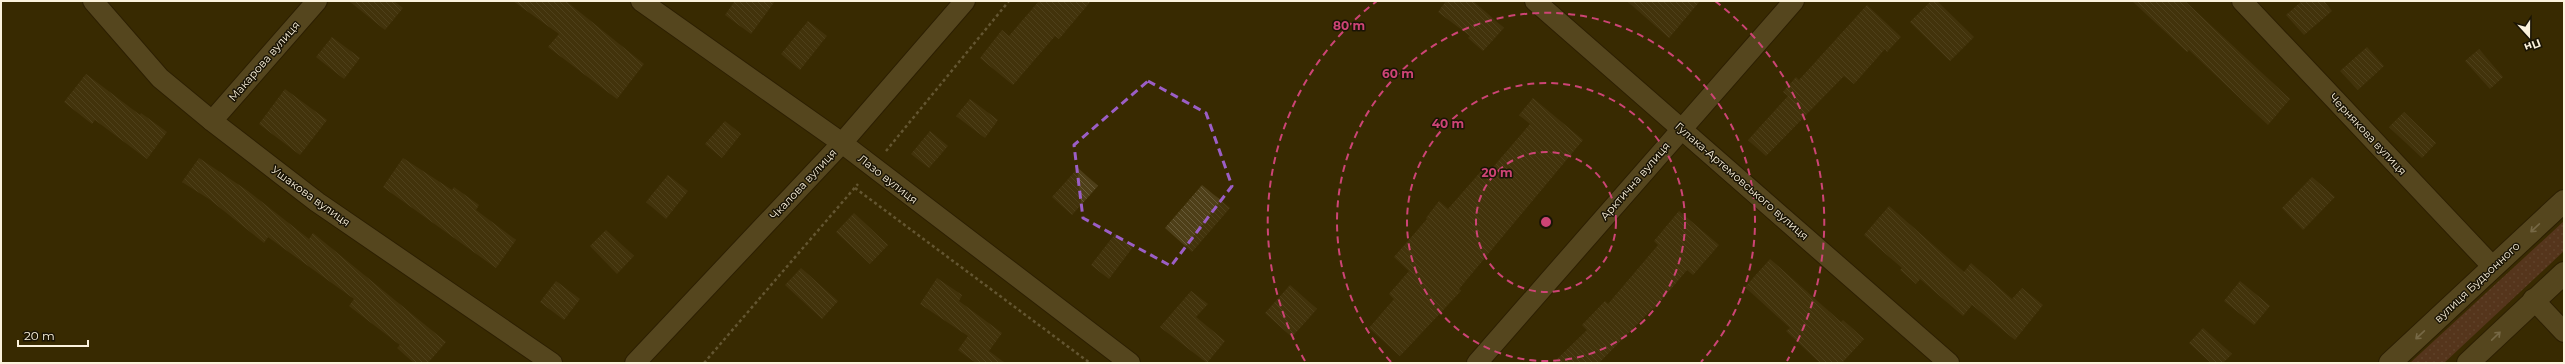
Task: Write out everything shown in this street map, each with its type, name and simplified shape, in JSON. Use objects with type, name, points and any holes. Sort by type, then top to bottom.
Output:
[{"type":"main road","name":"вулиця Будьонного","points":[[2390,363],[2564,201]]},
{"type":"main road","points":[[2468,363],[2533,299],[2564,272]]},
{"type":"street","name":"Ушакова вулиця","points":[[92,1],[160,78],[212,121],[317,202],[552,363]]},
{"type":"street","name":"Макарова вулиця","points":[[212,121],[316,1]]},
{"type":"street","name":"Лазо вулиця","points":[[641,1],[842,142],[1130,363]]},
{"type":"street","name":"Чкалова вулиця","points":[[635,363],[842,142],[965,1]]},
{"type":"street","name":"Гулака-Артемовського вулиця","points":[[1535,1],[1949,363]]},
{"type":"street","name":"Арктична вулиця","points":[[1477,363],[1794,1]]},
{"type":"street","name":"Чернякова вулиця","points":[[2242,1],[2493,267]]},
{"type":"street","points":[[2533,299],[2564,332]]},
{"type":"path","points":[[704,363],[873,167],[1009,1]]},
{"type":"path","points":[[855,188],[1090,363]]},
{"type":"highlighted area","points":[[1148,81],[1206,113],[1232,186],[1171,266],[1083,218],[1074,145]]},
{"type":"shaded area","points":[[2564,221],[2564,251],[2444,363],[2410,363]]},
{"type":"building","points":[[349,1],[394,1],[403,8],[385,30]]},
{"type":"building","points":[[513,1],[566,1],[644,64],[617,99],[548,47],[559,34]]},
{"type":"building","points":[[735,1],[775,1],[751,34],[725,15]]},
{"type":"building","points":[[1039,1],[1091,1],[1059,39],[1055,36],[1013,85],[980,58],[1002,30],[1009,36]]},
{"type":"building","points":[[1446,1],[1473,1],[1504,28],[1483,51],[1468,38],[1470,36],[1438,12]]},
{"type":"building","points":[[1627,1],[1700,1],[1669,38]]},
{"type":"building","points":[[1931,1],[1937,1],[1974,37],[1950,61],[1910,22]]},
{"type":"building","points":[[2132,1],[2185,1],[2290,99],[2268,125],[2189,50],[2187,52]]},
{"type":"building","points":[[2302,1],[2324,1],[2332,11],[2304,35],[2286,15]]},
{"type":"building","points":[[1867,5],[1901,37],[1887,52],[1885,49],[1854,84],[1844,76],[1766,156],[1748,140],[1788,96],[1783,92],[1796,77],[1799,80]]},
{"type":"building","points":[[808,21],[827,36],[800,70],[781,54]]},
{"type":"building","points":[[332,37],[360,58],[344,79],[316,57]]},
{"type":"building","points":[[2367,47],[2384,66],[2358,90],[2340,71]]},
{"type":"building","points":[[2479,49],[2503,77],[2490,89],[2465,61]]},
{"type":"building","points":[[86,74],[140,115],[141,113],[167,132],[147,159],[95,120],[92,124],[64,102]]},
{"type":"building","points":[[285,89],[327,120],[300,155],[259,124]]},
{"type":"building","points":[[1533,98],[1583,140],[1459,289],[1461,291],[1400,356],[1369,328],[1394,299],[1389,294],[1409,271],[1394,257],[1427,219],[1426,218],[1439,201],[1448,209],[1483,169],[1488,173],[1530,124],[1519,115]]},
{"type":"building","points":[[970,99],[998,120],[985,138],[956,116]]},
{"type":"building","points":[[2404,112],[2436,143],[2422,158],[2389,127]]},
{"type":"building","points":[[725,121],[741,134],[722,158],[705,144]]},
{"type":"building","points":[[930,131],[948,146],[929,168],[911,154]]},
{"type":"building","points":[[199,158],[248,191],[309,239],[313,233],[446,342],[428,363],[414,363],[397,348],[400,345],[349,306],[354,299],[268,237],[264,243],[209,199],[182,182]]},
{"type":"building","points":[[403,158],[452,190],[454,187],[479,205],[476,210],[516,240],[496,268],[383,187]]},
{"type":"building","points":[[1078,168],[1098,186],[1072,215],[1052,197]]},
{"type":"building","points":[[668,175],[688,191],[666,219],[646,202]]},
{"type":"building","points":[[2312,177],[2335,197],[2303,230],[2282,208]]},
{"type":"building","points":[[1202,185],[1230,208],[1192,252],[1165,228]]},
{"type":"building","points":[[1889,206],[1964,272],[1971,263],[2012,299],[2022,288],[2043,305],[2015,340],[1972,305],[1963,316],[1920,279],[1916,284],[1900,270],[1902,268],[1864,235]]},
{"type":"building","points":[[1679,211],[1719,245],[1693,275],[1687,270],[1654,309],[1653,308],[1599,363],[1553,363],[1587,330],[1582,325],[1605,301],[1608,304],[1658,245],[1654,241]]},
{"type":"building","points":[[854,213],[888,245],[870,264],[836,232]]},
{"type":"building","points":[[606,230],[634,256],[617,274],[590,246]]},
{"type":"building","points":[[1115,234],[1133,247],[1109,279],[1091,265]]},
{"type":"building","points":[[1770,259],[1841,322],[1843,320],[1864,339],[1842,363],[1820,363],[1786,331],[1790,328],[1745,287]]},
{"type":"building","points":[[801,268],[838,301],[822,319],[785,285]]},
{"type":"building","points":[[937,278],[962,295],[959,301],[1002,333],[989,351],[1005,363],[976,363],[958,350],[968,336],[920,304]]},
{"type":"building","points":[[556,281],[580,299],[564,320],[540,302]]},
{"type":"building","points":[[2240,281],[2270,306],[2254,325],[2224,301]]},
{"type":"building","points":[[1290,285],[1317,309],[1292,337],[1265,313]]},
{"type":"building","points":[[1191,291],[1208,304],[1196,317],[1225,341],[1207,363],[1160,327]]},
{"type":"building","points":[[2203,328],[2232,354],[2223,363],[2211,363],[2189,343]]}]
